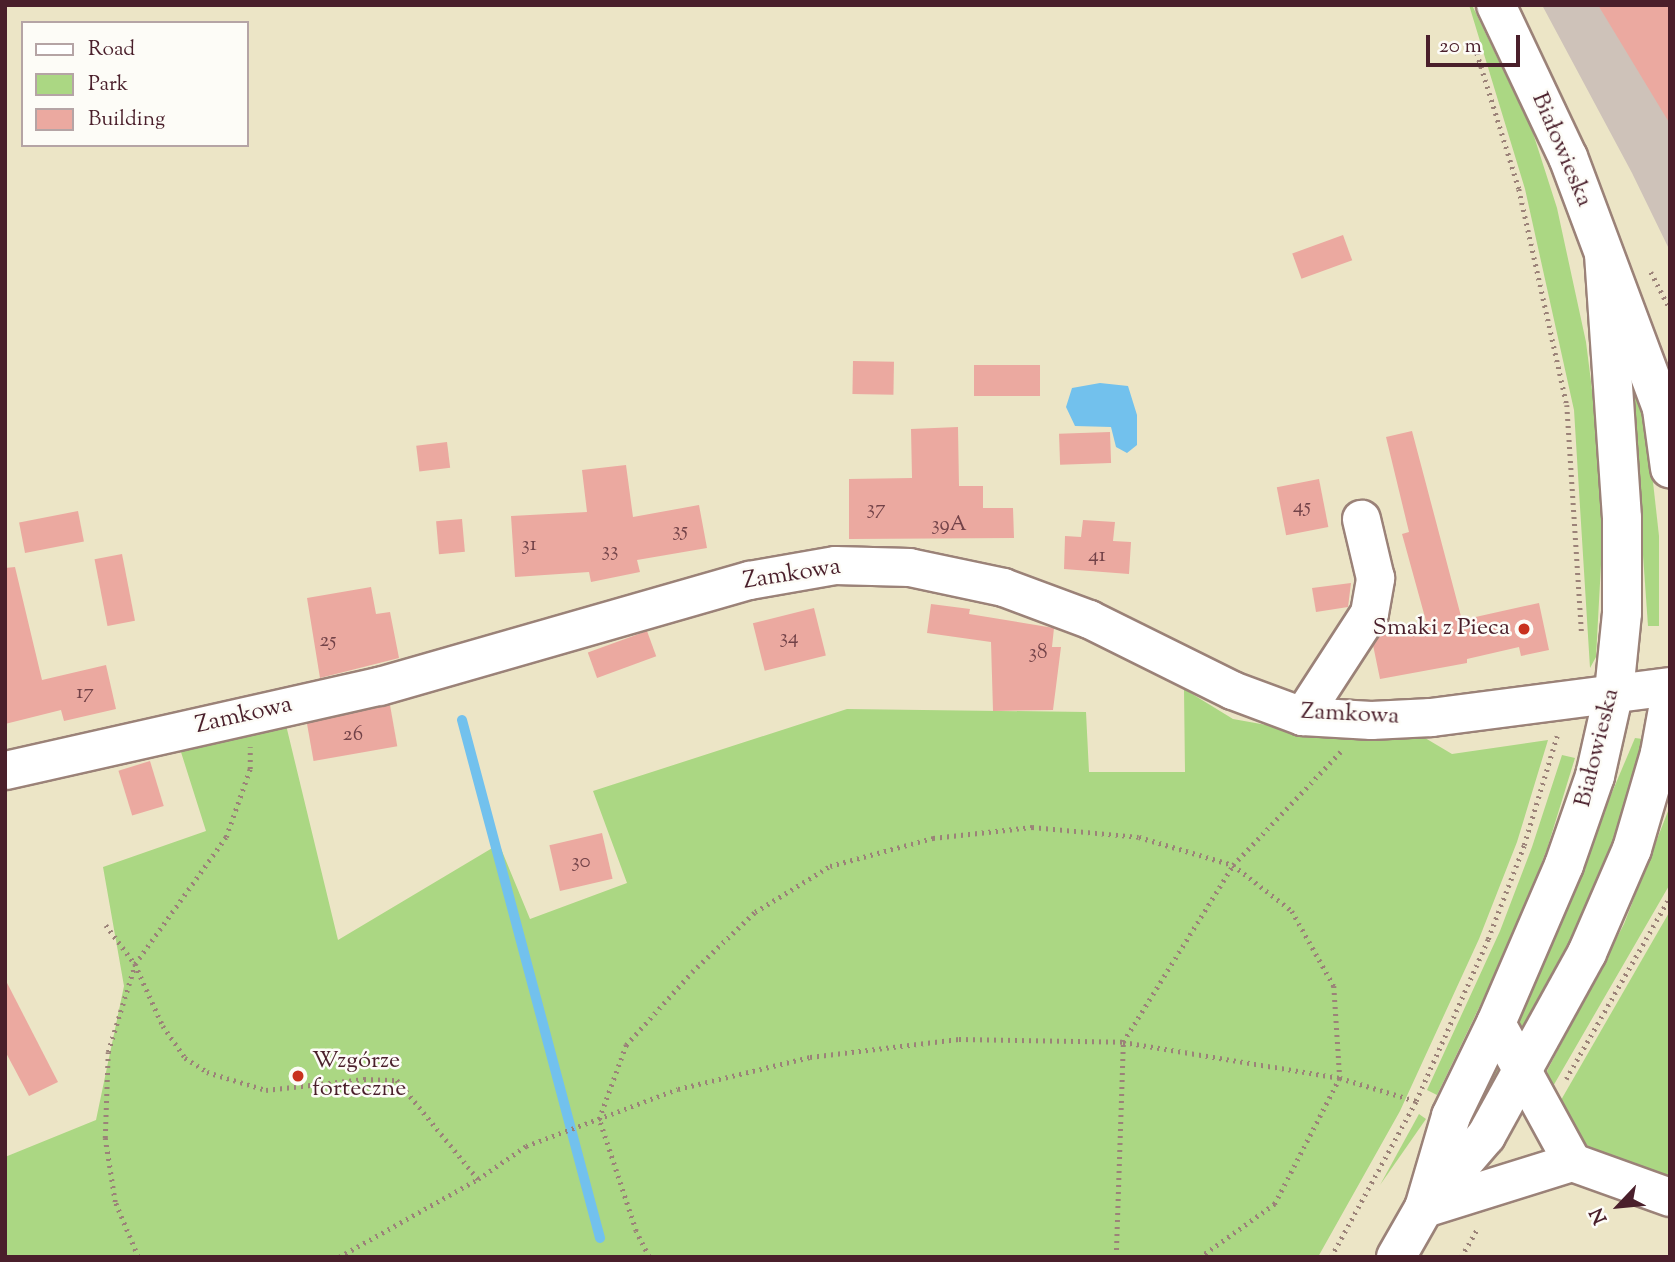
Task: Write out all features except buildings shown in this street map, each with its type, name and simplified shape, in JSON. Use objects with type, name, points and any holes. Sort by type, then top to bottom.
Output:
[{"type":"main road","name":"Białowieska","points":[[1496,5],[1568,158],[1662,410],[1670,468]]},
{"type":"main road","name":"Białowieska","points":[[1424,1208],[1451,1116],[1496,1023],[1568,853],[1595,776],[1614,692],[1622,613],[1622,518],[1604,257]]},
{"type":"main road","name":"Białowieska","points":[[1396,1257],[1424,1208],[1486,1136],[1587,953],[1632,849],[1660,753],[1670,698]]},
{"type":"street","points":[[1302,716],[1369,613],[1375,578],[1361,519]]},
{"type":"street","name":"Zamkowa","points":[[5,770],[379,686],[749,580],[835,565],[909,567],[1003,587],[1089,619],[1232,690],[1302,716],[1371,720],[1431,717],[1670,686]]},
{"type":"street","points":[[1496,1023],[1572,1162]]},
{"type":"street","points":[[1424,1208],[1572,1162],[1670,1197]]},
{"type":"path","points":[[1475,45],[1519,189],[1567,405],[1582,639]]},
{"type":"path","points":[[138,1257],[115,1202],[105,1138],[108,1052],[135,964],[226,837],[250,769],[250,715]]},
{"type":"path","points":[[1116,1257],[1123,1042],[1233,865],[1371,720]]},
{"type":"path","points":[[1552,727],[1557,734]]},
{"type":"path","points":[[1544,736],[1557,734]]},
{"type":"path","points":[[1331,1257],[1416,1101],[1488,939],[1524,845],[1557,734]]},
{"type":"path","points":[[649,1257],[636,1231],[599,1119],[626,1045],[692,972],[755,912],[830,866],[933,838],[1032,827],[1139,837],[1233,865],[1292,911],[1334,986],[1340,1077],[1275,1204],[1201,1257]]},
{"type":"path","points":[[1560,1089],[1670,897]]},
{"type":"path","points":[[106,925],[135,964],[163,1026],[185,1058],[207,1072],[266,1090],[364,1079],[397,1080],[478,1179]]},
{"type":"path","points":[[339,1257],[478,1179],[526,1146],[678,1089],[810,1056],[959,1039],[1123,1042],[1340,1077],[1416,1101]]},
{"type":"path","points":[[1461,1257],[1478,1227],[1486,1220]]},
{"type":"shaded area","points":[[1542,5],[1670,5],[1670,251],[1632,173]]},
{"type":"green space","points":[[1469,5],[1472,5],[1532,130],[1557,208],[1586,342],[1599,445],[1602,546],[1596,657],[1590,668],[1574,410],[1525,189]]},
{"type":"green space","points":[[1628,342],[1650,455],[1659,536],[1659,626],[1648,626]]},
{"type":"green space","points":[[1184,689],[1233,719],[1321,735],[1415,732],[1452,754],[1548,740],[1517,842],[1479,939],[1400,1111],[1318,1257],[5,1257],[5,1157],[96,1120],[124,986],[103,867],[206,831],[180,749],[286,725],[338,940],[499,844],[530,919],[627,883],[593,791],[847,709],[1086,712],[1089,772],[1185,772]]},
{"type":"green space","points":[[1635,738],[1643,739],[1624,813],[1594,895],[1522,1040],[1517,1027],[1518,1015]]},
{"type":"green space","points":[[1562,755],[1575,758],[1547,849],[1513,937],[1437,1095],[1427,1090],[1500,931],[1532,847]]},
{"type":"green space","points":[[1670,806],[1670,884],[1552,1088],[1547,1071],[1624,924]]},
{"type":"green space","points":[[1670,911],[1670,1188],[1598,1155],[1572,1131],[1557,1107]]},
{"type":"green space","points":[[1496,1057],[1502,1074],[1478,1115],[1469,1112]]},
{"type":"green space","points":[[1419,1114],[1426,1119],[1380,1185]]},
{"type":"water","points":[[1100,383],[1128,386],[1137,415],[1137,445],[1127,453],[1116,447],[1111,427],[1075,426],[1066,407],[1072,388]]},
{"type":"waterway","points":[[462,720],[600,1238]]},
{"type":"place","name":"Smaki z Pieca","points":[[1524,629]]},
{"type":"place","name":"Wzgórze forteczne","points":[[298,1076]]}]
